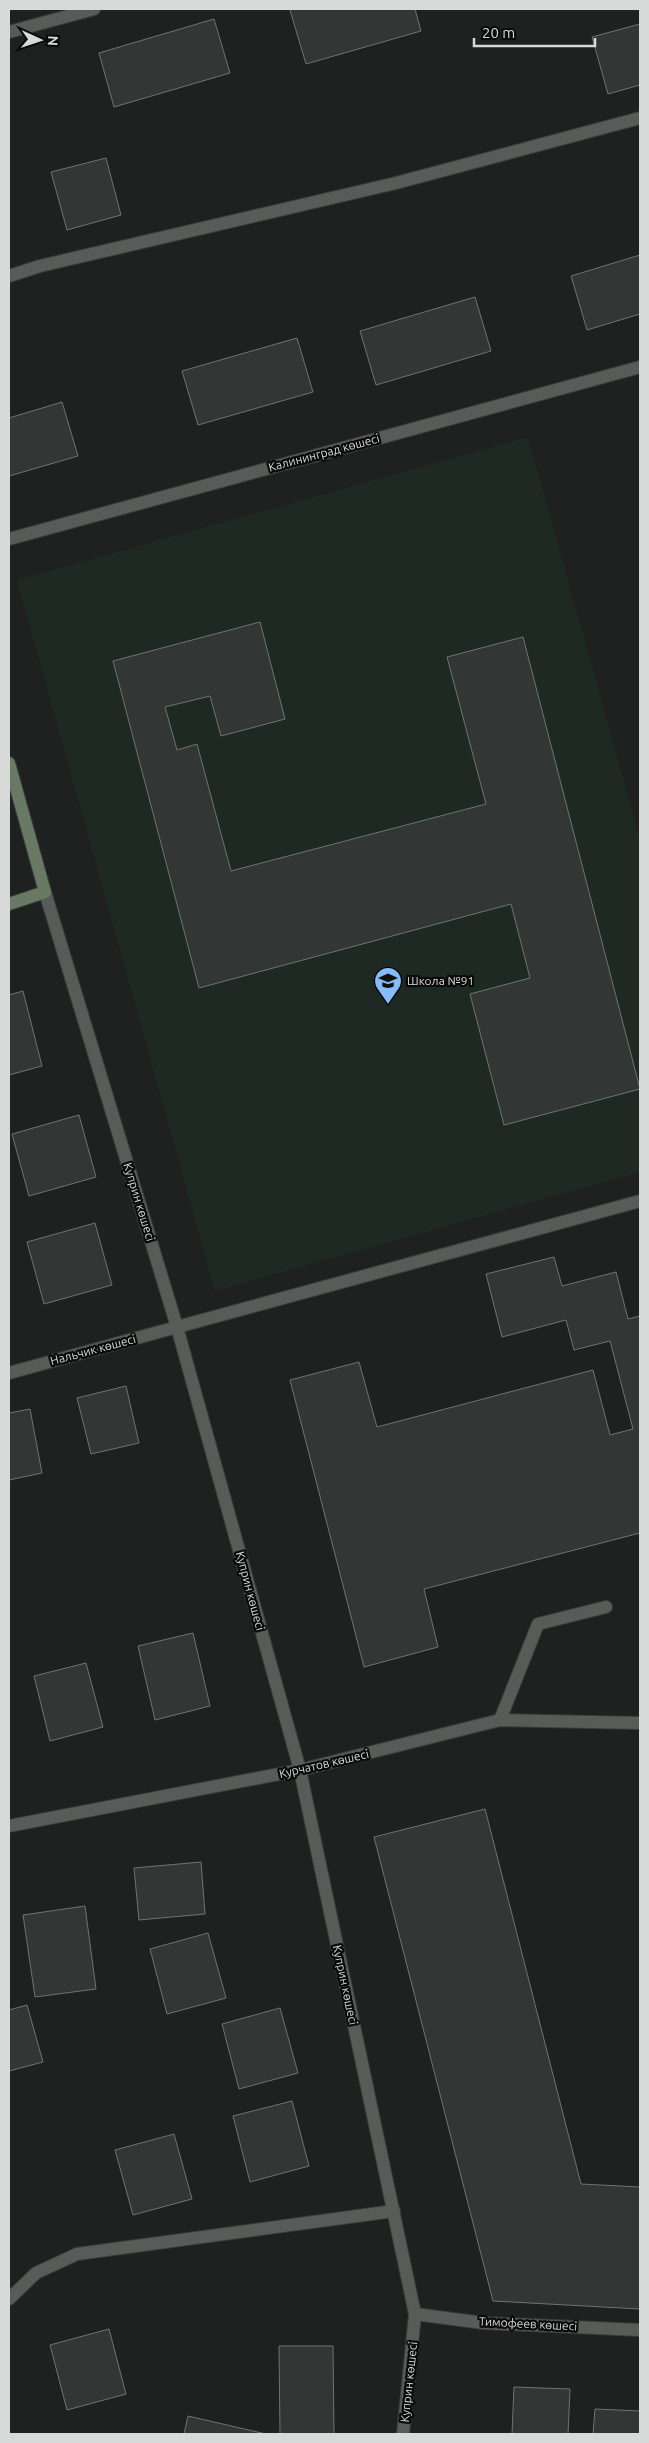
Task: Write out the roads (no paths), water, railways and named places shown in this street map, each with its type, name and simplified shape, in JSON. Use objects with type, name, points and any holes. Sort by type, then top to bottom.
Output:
[{"type":"street","points":[[9,32],[94,9]]},
{"type":"street","points":[[9,276],[40,266],[396,183],[640,118]]},
{"type":"street","name":"Калининград көшесі","points":[[9,539],[640,367]]},
{"type":"street","name":"Куприн көшесі","points":[[9,763],[45,892],[177,1326],[300,1770],[415,2314],[403,2434]]},
{"type":"street","points":[[9,904],[45,892]]},
{"type":"street","name":"Нальчик көшесі","points":[[9,1373],[640,1201]]},
{"type":"street","points":[[500,1720],[538,1624],[606,1607]]},
{"type":"street","name":"Курчатов көшесі","points":[[9,1826],[300,1770],[500,1720],[640,1723]]},
{"type":"street","points":[[9,2299],[36,2273],[77,2254],[394,2212]]},
{"type":"street","name":"Тимофеев көшесі","points":[[415,2314],[483,2323],[640,2330]]},
{"type":"place","name":"Школа №91","points":[[388,1005]]}]
